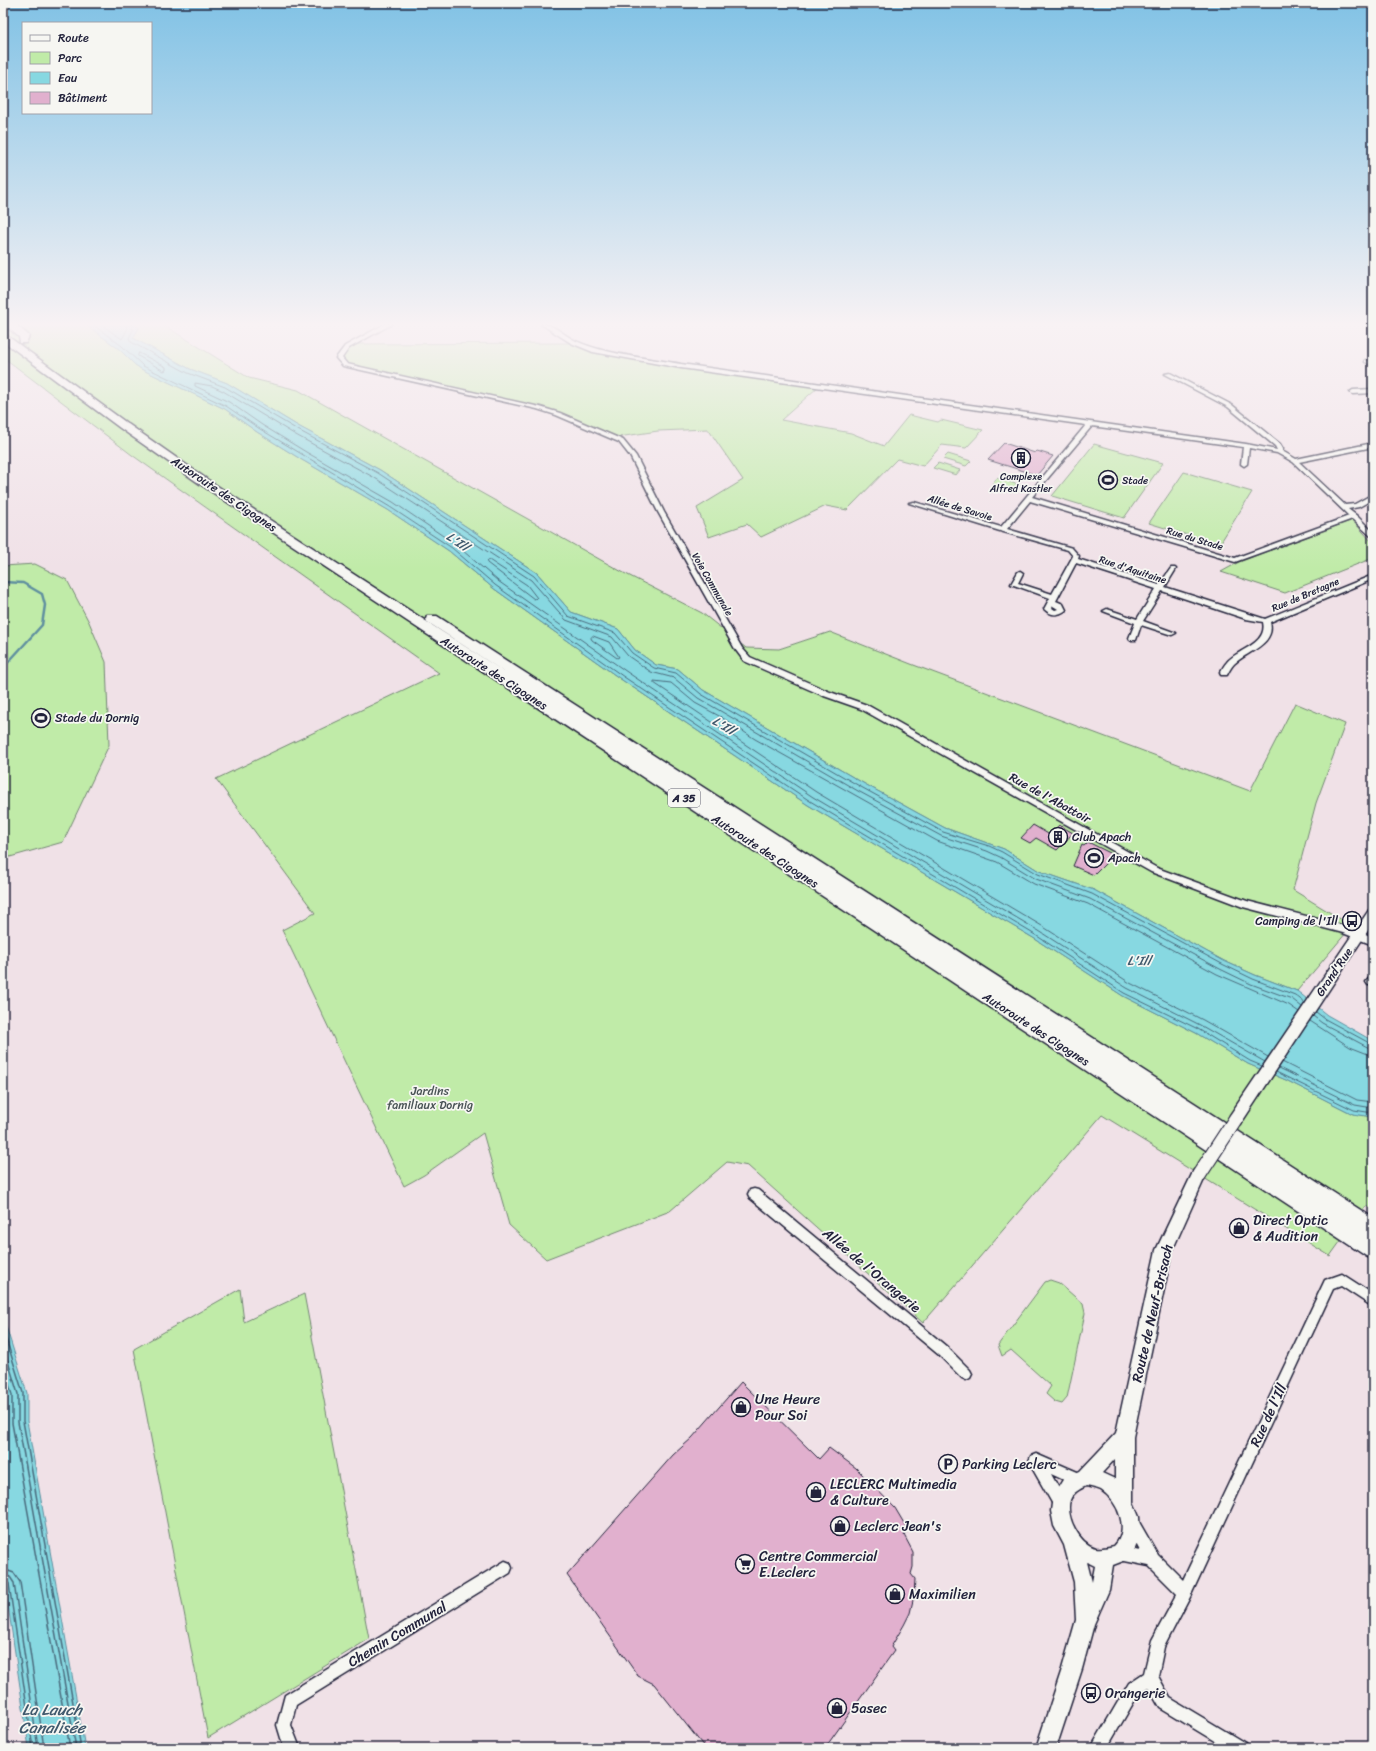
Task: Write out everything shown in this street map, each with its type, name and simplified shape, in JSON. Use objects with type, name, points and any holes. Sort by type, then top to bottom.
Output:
[{"type":"highway","name":"Autoroute des Cigognes","points":[[99,406],[118,422],[217,490],[1373,1249]]},
{"type":"highway","name":"Autoroute des Cigognes","points":[[112,406],[221,482],[1373,1230]]},
{"type":"main road","name":"Grand'Rue","points":[[1294,1031],[1373,913]]},
{"type":"main road","name":"Route de Neuf-Brisach","points":[[1124,1501],[1124,1437],[1164,1250],[1199,1175],[1294,1031]]},
{"type":"main road","points":[[1085,1622],[1083,1582],[1072,1542],[1061,1523],[1060,1503],[1065,1488],[1081,1478],[1124,1437]]},
{"type":"main road","points":[[1046,1748],[1072,1670],[1085,1622],[1100,1590],[1104,1569],[1112,1556],[1130,1541],[1132,1523],[1124,1501],[1106,1483],[1081,1478]]},
{"type":"main road","points":[[1072,1542],[1087,1554],[1112,1556]]},
{"type":"street","name":"Voie Communale","points":[[528,406],[558,414],[621,441],[633,456],[661,512],[739,649],[748,658],[827,694]]},
{"type":"street","points":[[968,406],[1279,452],[1295,461],[1355,517],[1373,536]]},
{"type":"street","points":[[1229,406],[1278,445],[1280,449],[1279,452]]},
{"type":"street","points":[[1020,573],[1014,584],[1053,600],[1076,556],[1070,548],[1002,530],[1090,424]]},
{"type":"street","points":[[1295,461],[1373,445]]},
{"type":"street","points":[[1244,464],[1246,446]]},
{"type":"street","points":[[1345,508],[1357,506],[1373,496]]},
{"type":"street","name":"Rue du Stade","points":[[1028,498],[1235,560],[1355,517]]},
{"type":"street","name":"Allée de Savoie","points":[[912,503],[1002,530]]},
{"type":"street","name":"Rue d'Aquitaine","points":[[1074,560],[1266,621]]},
{"type":"street","points":[[1133,638],[1139,621],[1173,569]]},
{"type":"street","name":"Rue de Bretagne","points":[[1224,673],[1230,663],[1265,638],[1268,629],[1266,621],[1373,577]]},
{"type":"street","points":[[1107,611],[1172,633]]},
{"type":"street","name":"Rue de l'Abattoir","points":[[827,694],[864,707],[1154,870],[1246,904],[1360,934],[1373,941]]},
{"type":"street","name":"Allée de l'Orangerie","points":[[754,1194],[836,1260],[858,1281],[943,1351],[966,1374]]},
{"type":"street","name":"Rue de l'Ill","points":[[1150,1677],[1157,1645],[1184,1592],[1329,1284],[1342,1280],[1373,1301]]},
{"type":"street","points":[[1060,1503],[1036,1461],[1081,1478]]},
{"type":"street","points":[[1132,1523],[1153,1560],[1184,1592]]},
{"type":"street","points":[[1112,1556],[1153,1560]]},
{"type":"street","name":"Chemin Communal","points":[[292,1748],[284,1724],[290,1700],[505,1568]]},
{"type":"street","points":[[1099,1748],[1134,1688],[1150,1677],[1165,1703],[1240,1748]]},
{"type":"green space","name":"Jardins familiaux Dornig","points":[[67,406],[218,406],[225,409],[257,432],[388,510],[449,551],[493,588],[622,680],[808,805],[1035,939],[1123,996],[1196,1033],[1248,1064],[1286,1080],[1353,1114],[1373,1117],[1373,1210],[1366,1206],[1330,1256],[1102,1115],[923,1323],[748,1166],[727,1162],[670,1211],[546,1259],[509,1225],[483,1133],[424,1175],[404,1186],[282,930],[315,913],[216,779],[439,673],[132,455]]},
{"type":"green space","points":[[265,406],[326,406],[624,573],[702,613],[746,648],[779,649],[830,632],[911,664],[1250,791],[1295,703],[1345,724],[1316,803],[1293,890],[1352,926],[1297,991],[1224,961],[1094,890],[1039,871],[1004,849],[945,828],[863,783],[703,690],[678,669],[656,665],[635,650],[618,629],[571,612],[537,573],[380,470],[298,426]]},
{"type":"green space","points":[[525,406],[797,406],[781,420],[851,433],[884,446],[909,415],[938,422],[941,420],[983,430],[966,448],[942,445],[923,466],[897,459],[847,510],[826,506],[761,537],[747,524],[709,537],[697,508],[743,480],[708,429],[658,431],[618,437]]},
{"type":"green space","name":"Stade","points":[[1094,444],[1163,463],[1124,518],[1052,496]]},
{"type":"green space","points":[[948,454],[971,461],[966,466],[943,459]]},
{"type":"green space","points":[[938,463],[960,470],[956,475],[933,468]]},
{"type":"green space","name":"Stade","points":[[1184,472],[1252,492],[1219,545],[1149,523]]},
{"type":"green space","points":[[997,478],[1020,486],[1015,491],[992,484]]},
{"type":"green space","points":[[1352,520],[1373,543],[1373,558],[1285,593],[1221,572],[1239,562]]},
{"type":"green space","points":[[35,564],[67,580],[89,622],[106,662],[109,745],[63,842],[3,859],[3,566]]},
{"type":"green space","points":[[1050,1280],[1059,1283],[1083,1304],[1085,1313],[1067,1398],[1062,1404],[1055,1402],[1046,1394],[1051,1386],[1011,1350],[1002,1356],[998,1345],[1045,1282]]},
{"type":"green space","points":[[240,1289],[244,1322],[304,1294],[369,1639],[208,1738],[134,1349]]},
{"type":"water","name":"L'Ill","points":[[218,406],[265,406],[298,426],[380,470],[537,573],[571,612],[618,629],[635,650],[656,665],[678,669],[703,690],[863,783],[945,828],[1004,849],[1039,871],[1094,890],[1224,961],[1297,991],[1327,1015],[1373,1041],[1373,1117],[1353,1114],[1286,1080],[1248,1064],[1196,1033],[1123,996],[1035,939],[808,805],[622,680],[493,588],[449,551],[388,510],[257,432]]},
{"type":"water","name":"La Lauch Canalisée","points":[[3,1317],[27,1393],[27,1421],[85,1748],[29,1748],[3,1571]]},
{"type":"building","name":"Complexe Alfred Kastler","points":[[1004,443],[1035,453],[1037,451],[1053,456],[1037,475],[988,460]]},
{"type":"building","points":[[1033,825],[1050,835],[1059,825],[1073,833],[1057,850],[1036,838],[1030,843],[1021,838]]},
{"type":"building","name":"Apach","points":[[1088,842],[1114,855],[1094,875],[1073,866],[1082,845],[1084,846]]},
{"type":"building","name":"Centre Commercial E.Leclerc","points":[[741,1382],[819,1459],[829,1448],[856,1468],[895,1508],[908,1530],[904,1535],[913,1552],[913,1567],[911,1574],[915,1579],[914,1596],[910,1613],[891,1647],[894,1651],[825,1748],[705,1748],[654,1684],[638,1676],[567,1575],[673,1455],[692,1438]]},
{"type":"waterway","points":[[3,582],[23,583],[42,594],[45,605],[42,625],[3,668]]},
{"type":"place","name":"Complexe Alfred Kastler","points":[[1021,458]]},
{"type":"place","name":"Stade","points":[[1108,480]]},
{"type":"place","name":"Stade du Dornig","points":[[41,718]]},
{"type":"place","name":"Club Apach","points":[[1058,837]]},
{"type":"place","name":"Apach","points":[[1094,858]]},
{"type":"place","name":"Camping de l'Ill","points":[[1352,921]]},
{"type":"place","name":"Direct Optic & Audition","points":[[1239,1228]]},
{"type":"place","name":"Une Heure Pour Soi","points":[[741,1407]]},
{"type":"place","name":"Parking Leclerc","points":[[948,1464]]},
{"type":"place","name":"LECLERC Multimedia & Culture","points":[[816,1492]]},
{"type":"place","name":"Leclerc Jean's","points":[[840,1526]]},
{"type":"place","name":"Centre Commercial E.Leclerc","points":[[745,1564]]},
{"type":"place","name":"Maximilien","points":[[895,1594]]},
{"type":"place","name":"Orangerie","points":[[1091,1693]]},
{"type":"place","name":"5asec","points":[[837,1708]]}]
